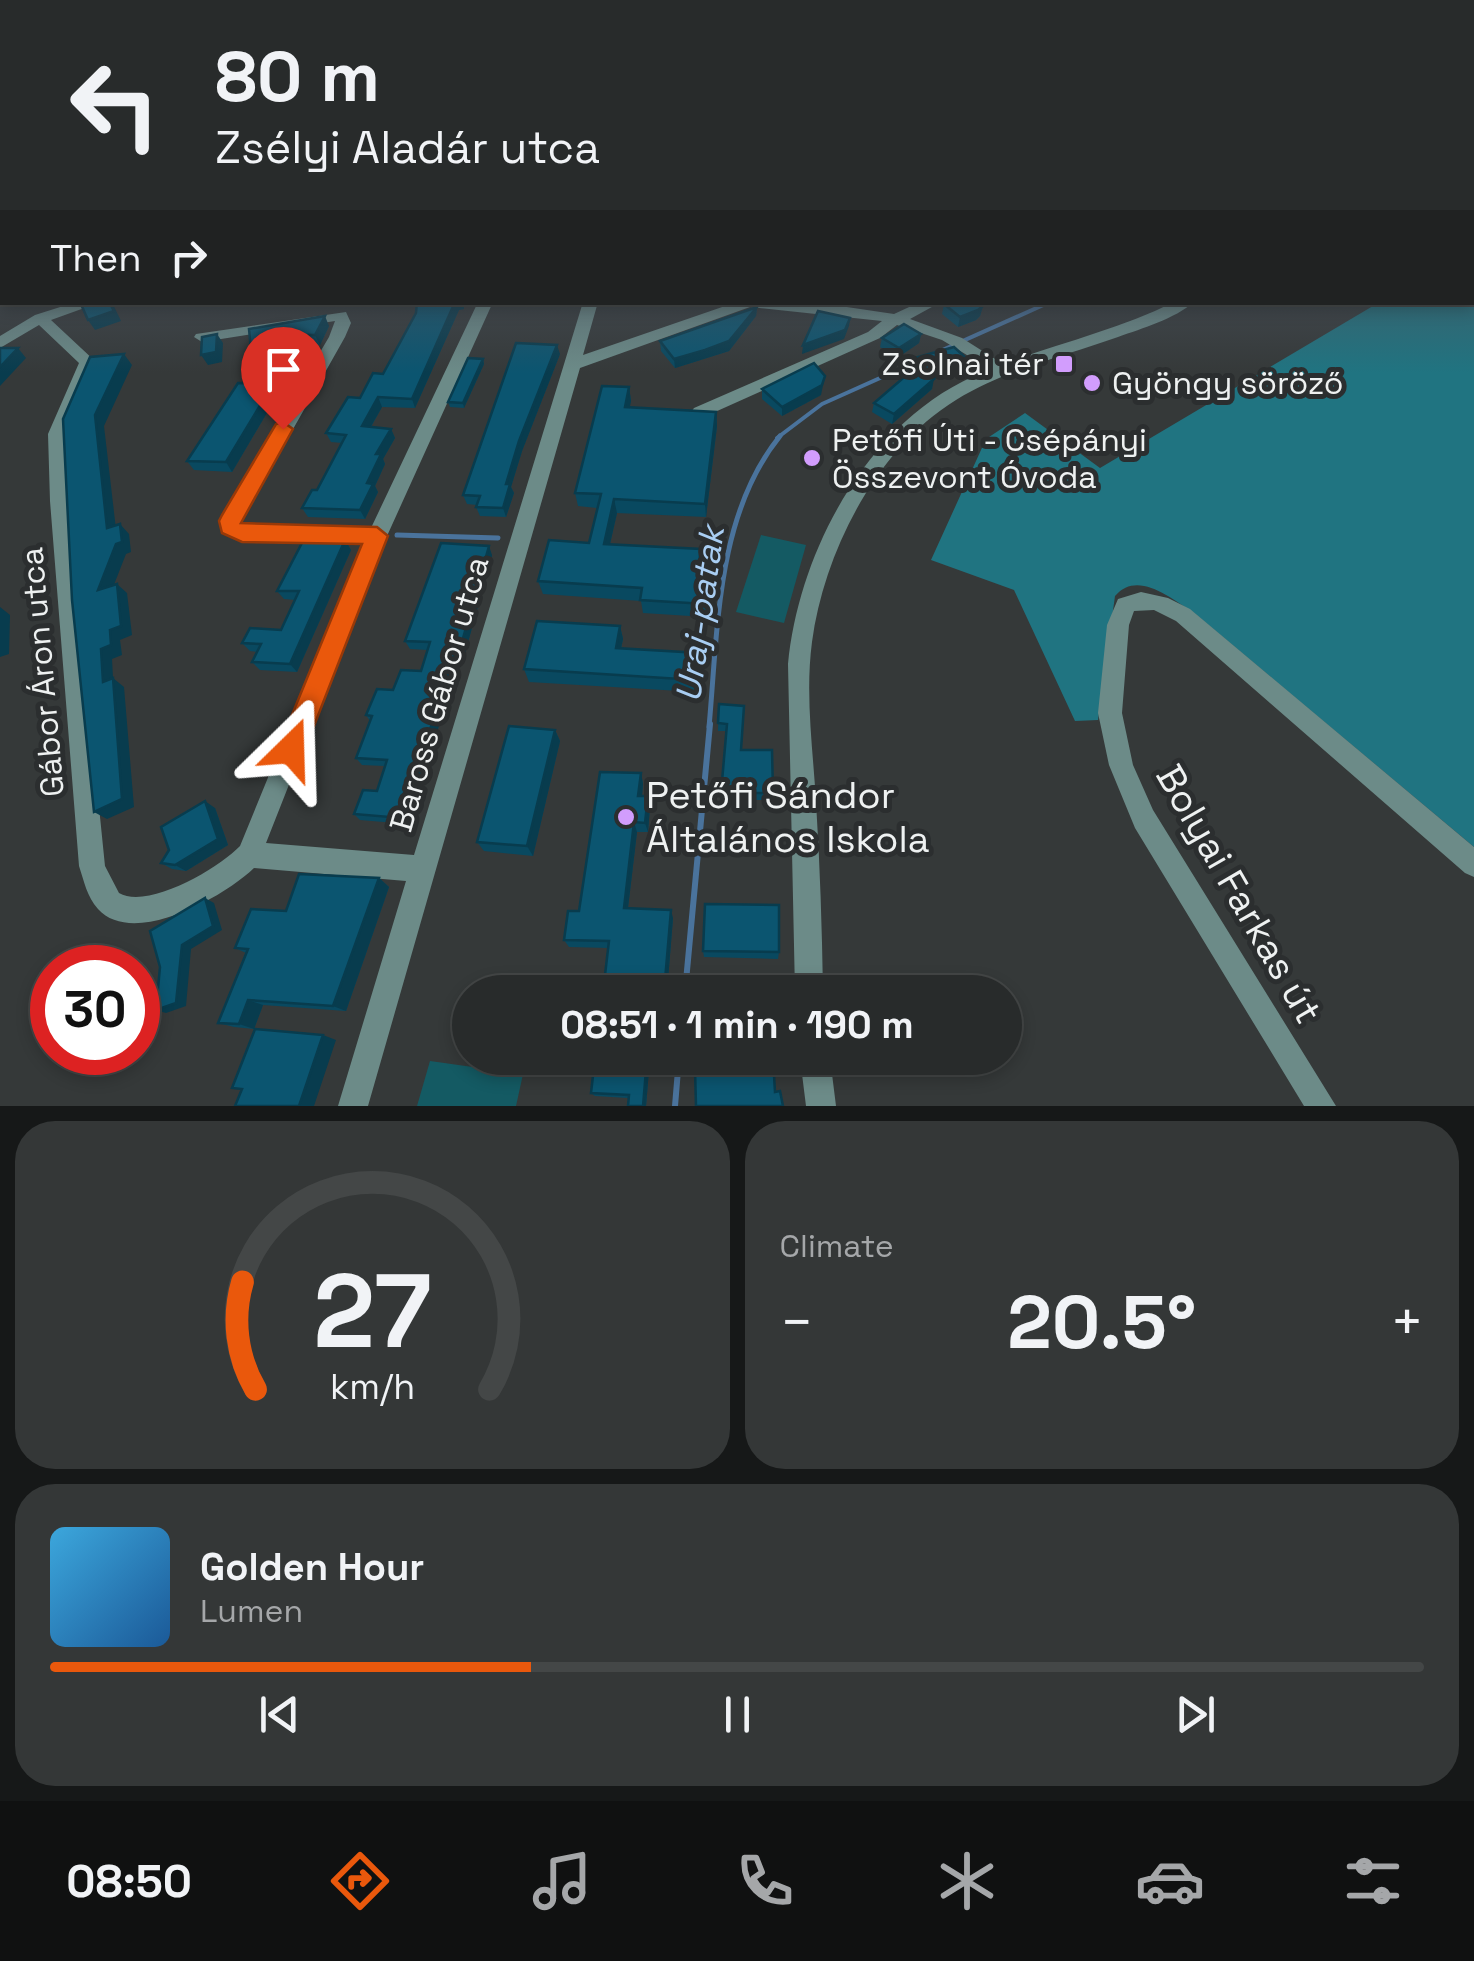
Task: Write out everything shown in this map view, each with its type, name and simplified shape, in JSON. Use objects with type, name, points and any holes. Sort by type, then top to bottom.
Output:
[{"type":"street","points":[[6,338],[40,318],[84,305]]},
{"type":"street","points":[[422,869],[248,855],[377,536],[485,305]]},
{"type":"street","name":"Baross Gábor utca","points":[[354,1106],[590,305]]},
{"type":"street","points":[[571,364],[741,305]]},
{"type":"street","points":[[791,305],[835,307],[894,320],[949,338],[1006,371]]},
{"type":"street","points":[[700,412],[874,335],[894,320],[927,305]]},
{"type":"street","points":[[808,975],[799,672],[804,622],[813,592],[857,497],[901,434],[953,394],[1180,305]]},
{"type":"street","points":[[202,337],[342,314],[337,337],[230,527],[242,534],[377,536]]},
{"type":"street","name":"Gábor Áron utca","points":[[40,318],[88,362],[57,434],[62,539],[95,881],[108,903],[128,912],[152,909],[182,898],[231,870],[248,855]]},
{"type":"street","points":[[725,416],[752,389]]},
{"type":"street","name":"Bolyai Farkas út","points":[[1321,1106],[1144,820],[1121,766],[1110,713],[1118,625],[1124,605],[1140,598],[1156,601],[1183,615],[1474,864]]},
{"type":"street","points":[[818,1075],[822,1106]]},
{"type":"shaded area","points":[[1375,305],[1474,305],[1474,847],[1193,612],[1153,589],[1133,585],[1115,596],[1098,720],[1075,721],[1014,590],[931,560],[986,439],[1025,413],[1100,468]]},
{"type":"shaded area","points":[[761,535],[806,545],[784,623],[736,612]]},
{"type":"shaded area","points":[[430,1061],[452,1064],[452,1075],[523,1075],[516,1106],[417,1106]]},
{"type":"building","points":[[81,305],[111,305],[114,311],[88,320]]},
{"type":"building","points":[[417,305],[454,305],[412,399],[378,397],[362,426],[391,429],[376,454],[381,454],[367,483],[373,484],[360,510],[302,508],[312,490],[317,490],[346,435],[326,433],[348,397],[360,398],[373,373],[383,374]]},
{"type":"building","points":[[945,305],[983,306],[978,310],[960,317]]},
{"type":"building","points":[[757,307],[729,341],[705,350],[674,359],[660,341]]},
{"type":"building","points":[[818,311],[850,318],[845,330],[803,345]]},
{"type":"building","points":[[325,316],[315,335],[264,334],[265,347],[251,350],[249,329]]},
{"type":"building","points":[[904,324],[921,334],[899,348],[882,338]]},
{"type":"building","points":[[217,334],[216,352],[201,355],[202,337]]},
{"type":"building","points":[[516,343],[557,345],[519,441],[503,508],[476,507],[480,496],[463,495]]},
{"type":"building","points":[[954,347],[966,358],[923,373],[934,379],[894,414],[874,403],[922,362],[915,358]]},
{"type":"building","points":[[0,348],[18,348],[0,367]]},
{"type":"building","points":[[124,354],[95,415],[107,528],[120,524],[122,542],[116,544],[98,590],[117,584],[121,626],[110,630],[111,645],[101,649],[103,682],[113,678],[122,799],[94,812],[72,600],[63,419],[90,357]]},
{"type":"building","points":[[468,358],[483,359],[463,403],[448,402]]},
{"type":"building","points":[[814,363],[825,376],[822,385],[782,407],[762,389]]},
{"type":"building","points":[[238,383],[273,384],[226,462],[187,461]]},
{"type":"building","points":[[602,386],[629,387],[625,407],[716,412],[705,504],[614,499],[604,544],[701,549],[698,571],[709,571],[706,604],[640,600],[642,588],[538,581],[549,540],[589,543],[601,494],[575,493]]},
{"type":"building","points":[[304,539],[345,540],[290,664],[252,662],[261,644],[242,643],[250,628],[281,630],[299,591],[277,591]]},
{"type":"building","points":[[441,543],[489,546],[458,656],[454,656],[401,818],[354,814],[363,790],[377,791],[387,760],[356,758],[372,716],[366,715],[377,689],[393,690],[401,670],[421,671],[430,642],[405,641]]},
{"type":"building","points":[[537,621],[620,626],[616,648],[700,653],[696,680],[524,669]]},
{"type":"building","points":[[719,704],[744,706],[741,750],[772,750],[773,793],[721,793],[727,724],[718,723]]},
{"type":"building","points":[[509,726],[555,730],[527,846],[477,842]]},
{"type":"building","points":[[600,772],[641,773],[638,796],[648,796],[645,823],[634,822],[624,908],[671,910],[665,975],[605,975],[609,941],[564,940],[568,911],[579,911]]},
{"type":"building","points":[[205,801],[218,839],[175,865],[161,863],[169,850],[161,827]]},
{"type":"building","points":[[299,874],[379,878],[333,1006],[248,1000],[239,1024],[218,1023],[248,949],[235,948],[251,909],[286,911]]},
{"type":"building","points":[[205,898],[213,926],[182,945],[176,1003],[160,1009],[160,945],[154,945],[150,931]]},
{"type":"building","points":[[705,904],[779,905],[779,952],[703,951]]},
{"type":"building","points":[[255,1029],[323,1035],[299,1106],[235,1106],[242,1089],[232,1088]]},
{"type":"building","points":[[593,1075],[646,1075],[643,1106],[628,1106],[629,1095],[591,1093]]},
{"type":"building","points":[[695,1075],[774,1075],[775,1092],[780,1091],[783,1106],[696,1106]]},
{"type":"waterway","name":"Uraj-patak","points":[[777,438],[822,404],[1043,305]]},
{"type":"waterway","name":"Uraj-patak","points":[[709,727],[719,613],[732,537],[759,467],[780,436]]},
{"type":"waterway","points":[[397,535],[498,538]]},
{"type":"waterway","name":"Uraj-patak","points":[[687,975],[710,724]]},
{"type":"waterway","name":"Uraj-patak","points":[[675,1106],[678,1075]]},
{"type":"place","name":"Zsolnai tér","points":[[1064,364]]},
{"type":"place","name":"Gyöngy söröző","points":[[1092,383]]},
{"type":"place","name":"Petőfi Úti - Csépányi Összevont Óvoda","points":[[812,458]]},
{"type":"place","name":"Petőfi Sándor Általános Iskola","points":[[626,817]]},
{"type":"route","points":[[283,429],[230,527],[242,534],[377,536],[291,749]]}]
